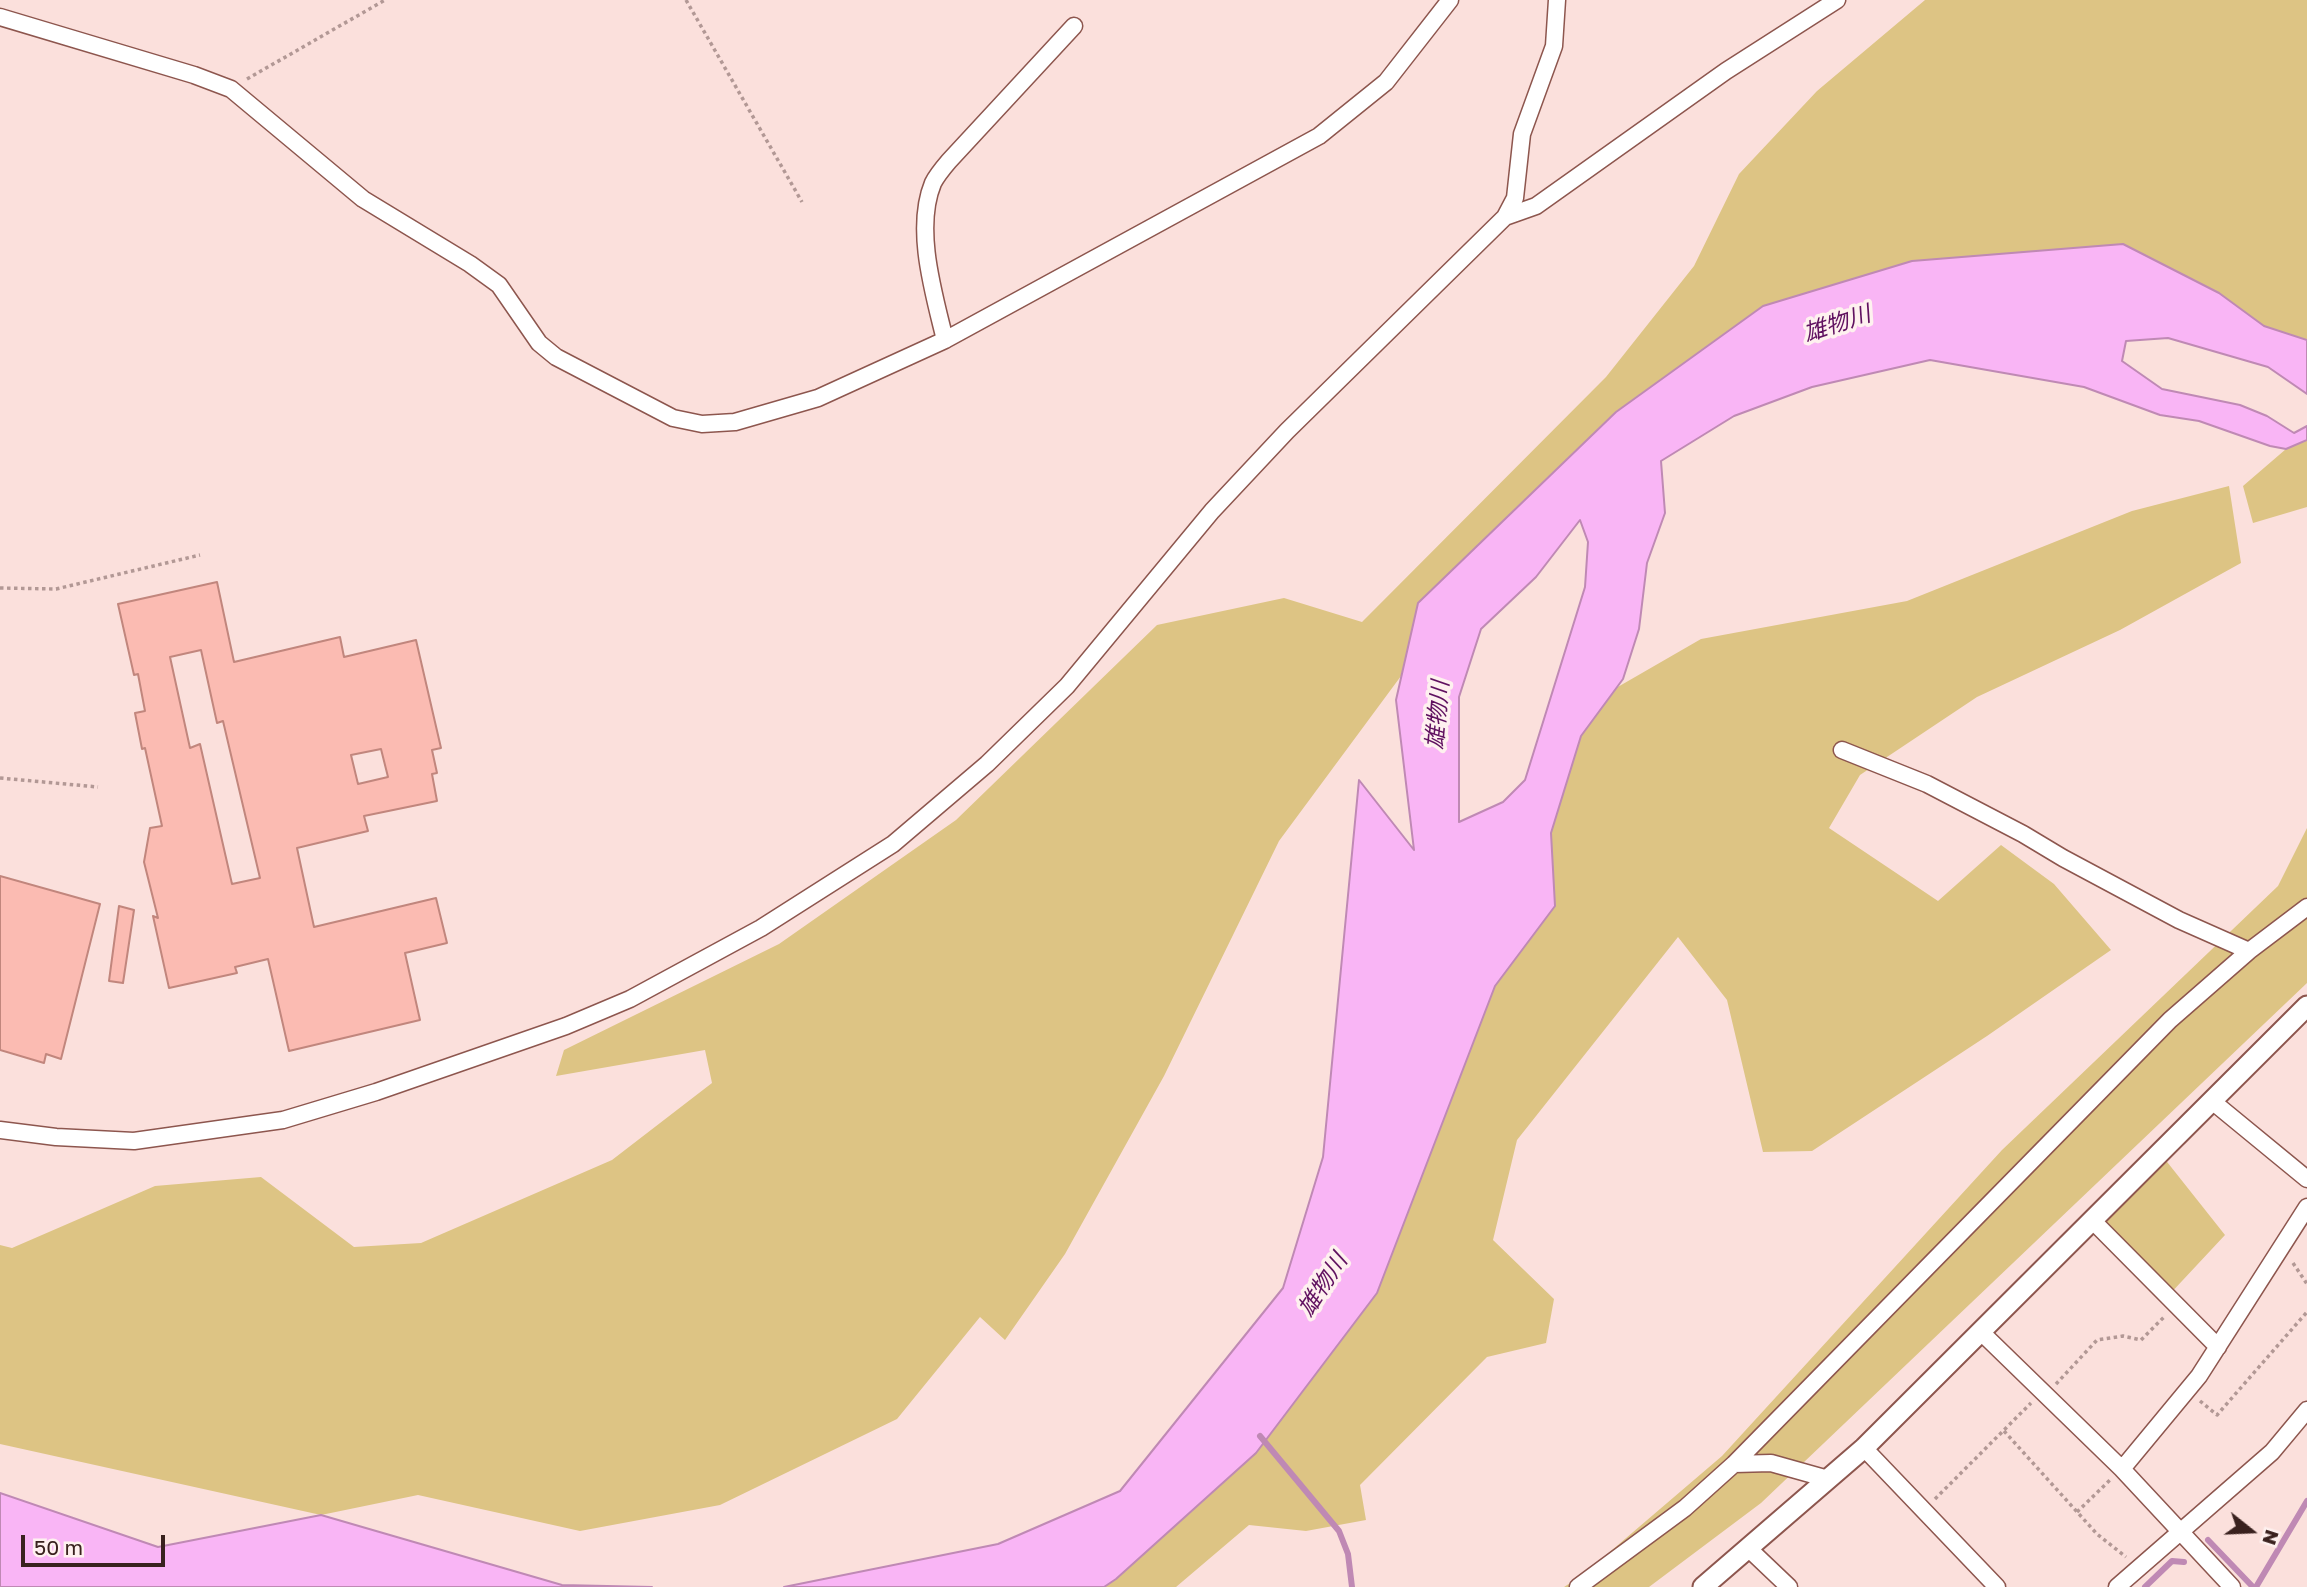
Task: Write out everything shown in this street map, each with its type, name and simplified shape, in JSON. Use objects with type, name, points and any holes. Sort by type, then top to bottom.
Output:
[{"type":"street","points":[[0,17],[194,75],[231,89],[363,199],[470,264],[499,285],[539,343],[556,357],[673,418],[702,424],[735,422],[818,398],[945,340],[1319,136],[1386,82],[1450,0]]},
{"type":"street","points":[[0,1130],[56,1137],[134,1141],[284,1120],[376,1092],[566,1026],[630,999],[761,928],[893,844],[987,764],[1068,686],[1212,511],[1287,431],[1506,216],[1514,198],[1522,134],[1554,46],[1557,0]]},
{"type":"street","points":[[1506,216],[1536,206],[1726,71],[1838,0]]},
{"type":"street","points":[[945,340],[926,249],[926,219],[932,186],[949,161],[1074,26]]},
{"type":"street","points":[[1842,750],[1927,783],[2179,920],[2249,951]]},
{"type":"street","points":[[1578,1587],[1685,1508],[1734,1464],[2170,1020],[2249,951],[2306,911]]},
{"type":"street","points":[[1703,1587],[1864,1448],[2307,1006]]},
{"type":"street","points":[[2212,1101],[2307,1179]]},
{"type":"street","points":[[2122,1469],[2187,1391],[2307,1207]]},
{"type":"street","points":[[2092,1220],[2218,1347]]},
{"type":"street","points":[[1980,1331],[2122,1469],[2232,1587]]},
{"type":"street","points":[[2117,1587],[2272,1452],[2307,1409]]},
{"type":"street","points":[[1864,1448],[1997,1587]]},
{"type":"street","points":[[1734,1464],[1771,1463],[1828,1479]]},
{"type":"street","points":[[1748,1548],[1789,1587]]},
{"type":"path","points":[[231,89],[385,0]]},
{"type":"path","points":[[686,0],[802,202]]},
{"type":"path","points":[[0,588],[56,589],[200,555]]},
{"type":"path","points":[[0,778],[98,787]]},
{"type":"path","points":[[2282,1246],[2307,1284]]},
{"type":"path","points":[[1923,1510],[2035,1400],[2046,1395],[2097,1340],[2123,1336],[2141,1340],[2177,1305]]},
{"type":"path","points":[[2187,1391],[2217,1415],[2307,1312]]},
{"type":"path","points":[[2004,1431],[2097,1534],[2138,1567]]},
{"type":"path","points":[[2077,1512],[2122,1469]]},
{"type":"shaded area","points":[[1925,0],[2307,0],[2307,340],[2264,326],[2219,293],[1914,261],[1418,603],[1401,676],[1279,841],[1164,1076],[1065,1254],[1005,1340],[980,1317],[897,1419],[720,1505],[580,1531],[418,1495],[321,1515],[0,1444],[0,1245],[12,1248],[155,1186],[261,1177],[354,1247],[421,1243],[612,1160],[712,1083],[705,1050],[556,1076],[564,1050],[779,944],[956,820],[1157,625],[1284,598],[1362,622],[1606,377],[1694,266],[1739,174],[1817,91]]},
{"type":"shaded area","points":[[2307,440],[2307,507],[2253,523],[2243,486],[2286,449]]},
{"type":"shaded area","points":[[2229,486],[2241,563],[2120,630],[1977,697],[1860,775],[1829,828],[1938,901],[2001,845],[2054,884],[2111,950],[1987,1036],[1812,1151],[1763,1152],[1727,1000],[1678,937],[1517,1140],[1493,1240],[1554,1299],[1546,1343],[1487,1357],[1360,1485],[1366,1520],[1306,1531],[1249,1525],[1176,1587],[1104,1587],[1116,1579],[1377,1293],[1495,986],[1555,906],[1551,833],[1581,736],[1616,688],[1701,639],[1907,601],[2132,511]]},
{"type":"shaded area","points":[[2307,828],[2307,983],[1761,1503],[1649,1587],[1564,1587],[1584,1574],[1722,1456],[2002,1150],[2278,886]]},
{"type":"shaded area","points":[[2160,1153],[2225,1235],[2168,1296],[2092,1220]]},
{"type":"water","name":"雄物川","points":[[2123,244],[2219,293],[2264,326],[2307,340],[2307,394],[2268,367],[2168,338],[2126,341],[2122,361],[2162,389],[2240,405],[2267,416],[2294,433],[2307,426],[2307,440],[2286,449],[2270,446],[2199,421],[2160,415],[2084,387],[1930,360],[1812,387],[1734,416],[1661,461],[1665,513],[1647,563],[1639,629],[1623,679],[1581,736],[1551,833],[1555,906],[1495,986],[1377,1293],[1256,1453],[1104,1587],[784,1587],[998,1544],[1120,1491],[1283,1288],[1323,1157],[1359,780],[1414,850],[1396,700],[1418,603],[1616,412],[1763,306],[1912,261]],"holes":[[[1580,520],[1588,542],[1585,587],[1525,780],[1503,802],[1459,822],[1459,697],[1481,629],[1536,577]]]},
{"type":"water","points":[[0,1493],[158,1547],[321,1515],[562,1585],[652,1587],[0,1587]]},
{"type":"building","points":[[217,582],[234,662],[340,637],[344,657],[416,640],[441,748],[432,750],[437,773],[432,774],[437,801],[364,816],[368,831],[297,848],[314,927],[436,898],[447,943],[405,953],[420,1020],[289,1051],[268,959],[235,967],[237,973],[169,988],[153,916],[158,918],[144,862],[150,828],[162,826],[135,713],[145,711],[138,674],[134,675],[118,604]],"holes":[[[201,650],[217,723],[223,721],[260,878],[232,884],[200,744],[190,748],[170,657]],[[381,749],[388,777],[358,784],[351,755]]]},
{"type":"building","points":[[0,876],[100,904],[61,1059],[46,1054],[44,1063],[0,1050]]},
{"type":"building","points":[[119,906],[134,910],[123,983],[109,981]]},
{"type":"waterway","points":[[1260,1436],[1339,1531],[1348,1554],[1352,1587]]},
{"type":"waterway","points":[[2256,1587],[2307,1501]]},
{"type":"waterway","points":[[2208,1540],[2253,1587]]},
{"type":"waterway","points":[[2145,1587],[2172,1561],[2184,1562]]}]
